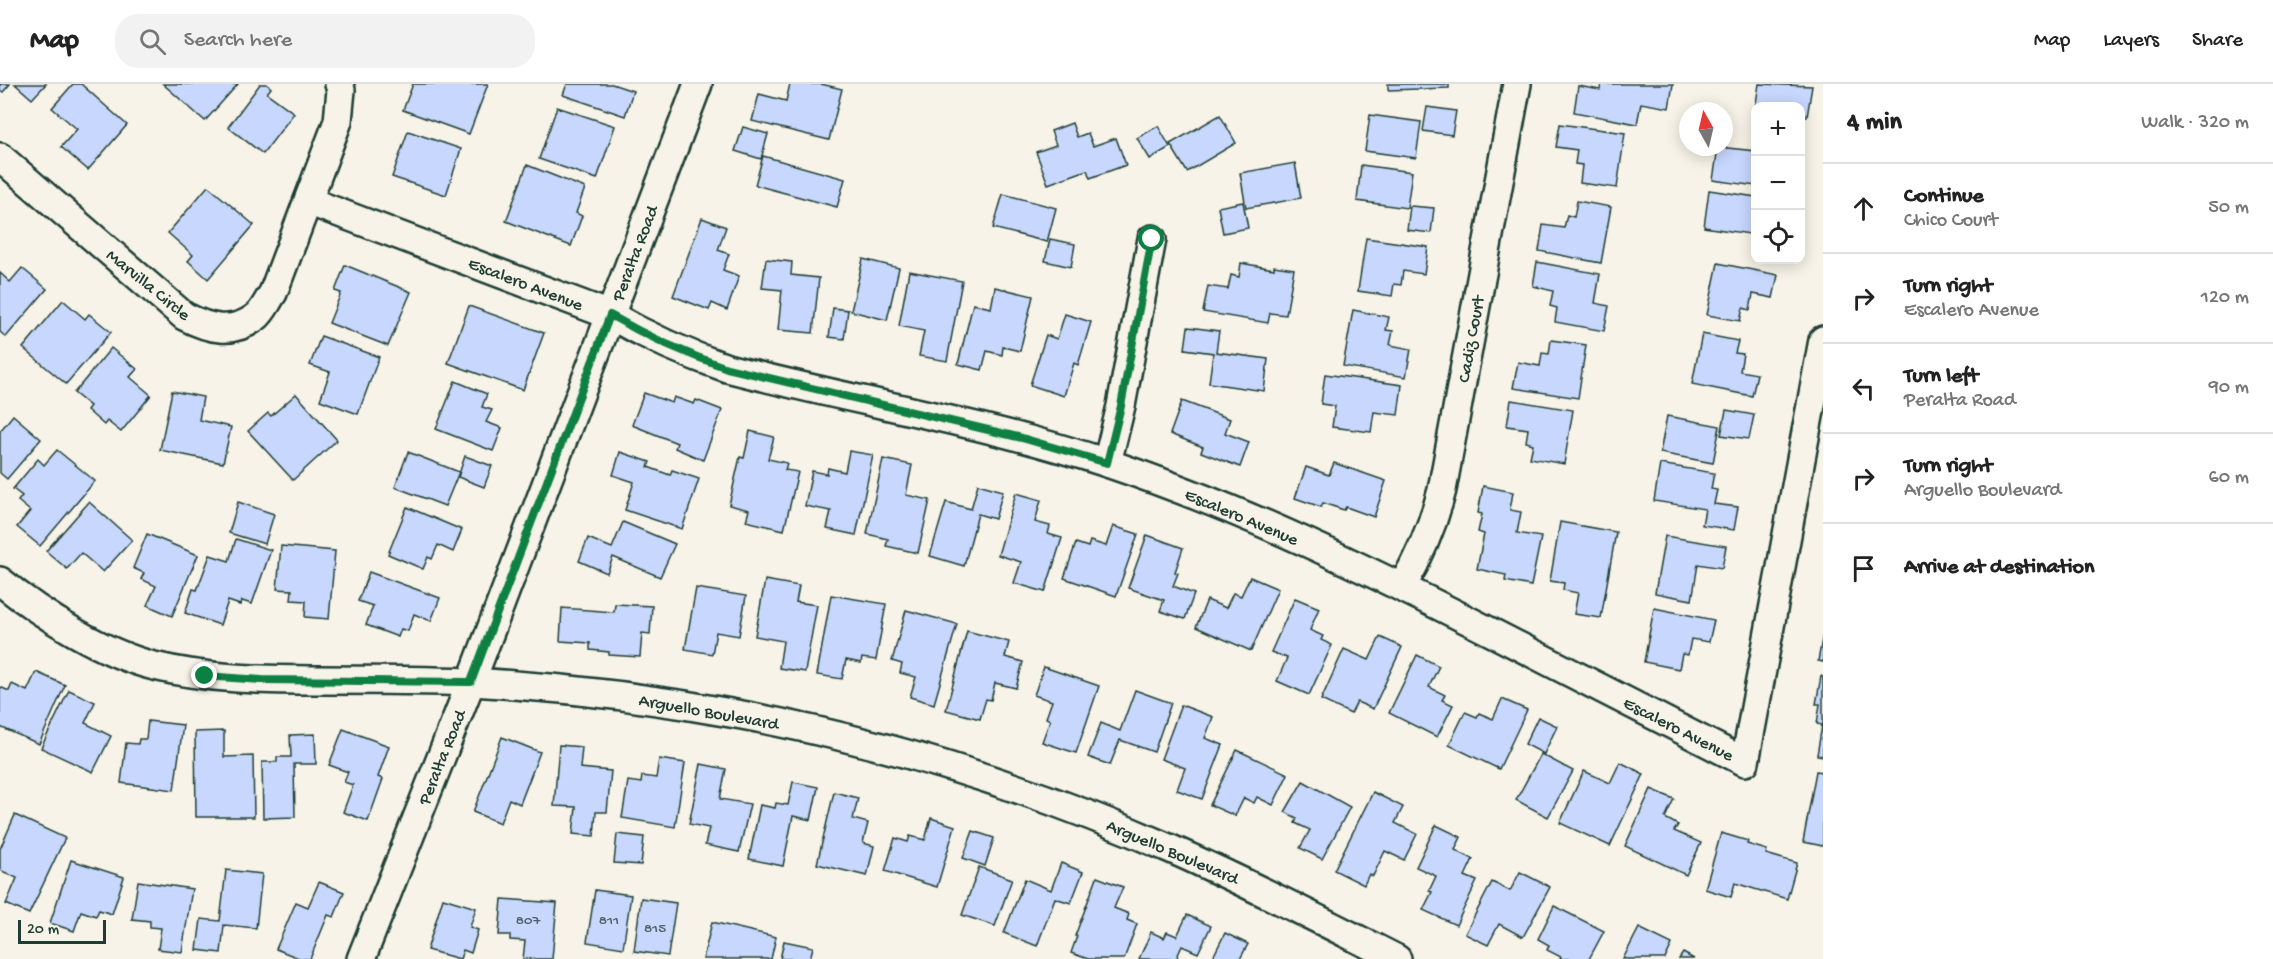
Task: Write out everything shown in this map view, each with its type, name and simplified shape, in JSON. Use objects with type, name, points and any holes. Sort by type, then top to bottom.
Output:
[{"type":"street","name":"Marvilla Circle","points":[[0,157],[184,316],[205,327],[233,328],[258,316],[273,293],[338,120],[341,90],[339,84]]},
{"type":"street","name":"Peralta Road","points":[[361,959],[471,682],[698,84]]},
{"type":"street","name":"Cadiz Court","points":[[1402,587],[1420,555],[1433,524],[1442,490],[1517,84]]},
{"type":"street","name":"Escalero Avenue","points":[[308,201],[610,315],[645,335],[684,353],[727,368],[1011,435],[1107,463],[1259,521],[1402,587],[1746,762],[1823,340]]},
{"type":"street","points":[[1107,463],[1121,406],[1152,239]]},
{"type":"street","name":"Arguello Boulevard","points":[[0,581],[63,624],[102,646],[151,665],[205,676],[262,680],[471,682],[594,692],[674,703],[820,732],[897,752],[1038,797],[1119,827],[1240,881],[1397,959]]},
{"type":"building","points":[[0,84],[10,84],[3,92],[0,90]]},
{"type":"building","points":[[15,84],[46,84],[32,99]]},
{"type":"building","points":[[73,84],[81,84],[127,125],[88,170],[61,147],[77,129],[52,108]]},
{"type":"building","points":[[163,84],[238,84],[205,121]]},
{"type":"building","points":[[260,84],[267,84],[271,88],[267,93],[294,113],[263,154],[228,127]]},
{"type":"building","points":[[413,84],[488,84],[469,134],[403,110]]},
{"type":"building","points":[[567,84],[612,84],[633,91],[625,116],[563,95]]},
{"type":"building","points":[[790,84],[821,84],[842,89],[829,140],[752,121],[759,94],[786,101]]},
{"type":"building","points":[[1388,84],[1449,84],[1449,88],[1388,90]]},
{"type":"building","points":[[1601,84],[1673,84],[1669,108],[1641,103],[1637,124],[1574,112],[1578,86],[1600,90]]},
{"type":"building","points":[[1759,84],[1812,86],[1807,117],[1805,117],[1805,102],[1756,102]]},
{"type":"building","points":[[557,107],[615,126],[597,179],[539,159]]},
{"type":"building","points":[[1427,107],[1456,111],[1452,135],[1423,131]]},
{"type":"building","points":[[1220,115],[1236,143],[1187,172],[1170,144]]},
{"type":"building","points":[[1370,115],[1421,122],[1416,158],[1365,151]]},
{"type":"building","points":[[1072,123],[1077,137],[1088,133],[1093,146],[1116,138],[1126,165],[1090,178],[1087,170],[1048,184],[1036,152],[1056,145],[1051,131]]},
{"type":"building","points":[[1560,124],[1625,133],[1617,188],[1580,183],[1582,165],[1575,164],[1577,150],[1556,147]]},
{"type":"building","points":[[1158,126],[1170,147],[1150,159],[1137,138]]},
{"type":"building","points":[[743,127],[768,134],[761,159],[735,151]]},
{"type":"building","points":[[408,131],[461,149],[446,195],[392,177]]},
{"type":"building","points":[[1733,149],[1751,150],[1751,185],[1713,180],[1717,156],[1733,156]]},
{"type":"building","points":[[763,156],[845,179],[837,207],[755,185]]},
{"type":"building","points":[[1295,163],[1301,198],[1246,208],[1240,173]]},
{"type":"building","points":[[527,165],[585,188],[576,213],[582,216],[571,246],[506,221]]},
{"type":"building","points":[[1361,165],[1412,172],[1407,208],[1357,201]]},
{"type":"building","points":[[208,186],[254,225],[208,279],[188,261],[193,255],[168,233]]},
{"type":"building","points":[[1709,190],[1751,196],[1751,234],[1704,227]]},
{"type":"building","points":[[1003,194],[1056,208],[1047,242],[993,228]]},
{"type":"building","points":[[1577,201],[1611,207],[1601,263],[1539,251],[1543,225],[1564,228],[1567,215],[1574,217]]},
{"type":"building","points":[[1243,202],[1248,228],[1223,233],[1218,207]]},
{"type":"building","points":[[1410,206],[1434,208],[1431,233],[1407,230]]},
{"type":"building","points":[[702,218],[726,227],[718,250],[729,254],[723,270],[739,276],[727,310],[712,303],[709,310],[673,296]]},
{"type":"building","points":[[1366,238],[1428,247],[1424,274],[1403,271],[1401,285],[1394,284],[1392,296],[1358,291]]},
{"type":"building","points":[[1050,239],[1075,244],[1071,267],[1045,261]]},
{"type":"building","points":[[766,259],[792,262],[791,275],[819,278],[813,333],[778,330],[782,290],[762,288]]},
{"type":"building","points":[[863,259],[899,268],[887,320],[851,311]]},
{"type":"building","points":[[1537,262],[1600,274],[1595,303],[1609,306],[1604,331],[1555,322],[1557,308],[1550,306],[1553,291],[1533,286]]},
{"type":"building","points":[[1241,263],[1274,269],[1274,266],[1294,269],[1286,315],[1270,313],[1268,323],[1203,312],[1208,286],[1228,289],[1231,275],[1239,277]]},
{"type":"building","points":[[1718,263],[1778,275],[1773,298],[1753,294],[1750,310],[1743,308],[1740,321],[1707,315]]},
{"type":"building","points":[[345,265],[411,292],[388,346],[329,323],[341,293],[335,291]]},
{"type":"building","points":[[22,268],[47,289],[6,337],[0,332],[0,273],[10,282]]},
{"type":"building","points":[[909,271],[962,281],[947,361],[919,356],[924,331],[899,326]]},
{"type":"building","points":[[995,287],[1033,296],[1020,351],[1003,347],[1002,355],[987,351],[982,370],[958,364],[973,304],[991,308]]},
{"type":"building","points":[[63,300],[85,319],[89,314],[111,332],[66,384],[23,348]]},
{"type":"building","points":[[469,306],[544,333],[523,390],[448,363]]},
{"type":"building","points":[[833,308],[848,310],[844,339],[829,337]]},
{"type":"building","points":[[1353,310],[1389,317],[1386,330],[1393,331],[1390,345],[1411,349],[1406,377],[1343,366]]},
{"type":"building","points":[[1065,314],[1091,322],[1078,365],[1074,363],[1064,396],[1030,385],[1046,335],[1057,339]]},
{"type":"building","points":[[1188,327],[1219,331],[1216,352],[1268,359],[1264,391],[1209,383],[1213,353],[1185,349]]},
{"type":"building","points":[[1702,334],[1738,341],[1735,353],[1743,354],[1740,371],[1757,374],[1752,396],[1692,384]]},
{"type":"building","points":[[321,336],[379,357],[358,414],[320,400],[330,372],[310,365]]},
{"type":"building","points":[[1551,340],[1586,345],[1578,398],[1513,388],[1518,362],[1540,366],[1542,353],[1549,354]]},
{"type":"building","points":[[111,348],[137,369],[130,377],[151,395],[121,432],[107,421],[104,425],[87,410],[90,406],[74,393]]},
{"type":"building","points":[[1325,374],[1402,385],[1398,415],[1374,412],[1371,432],[1332,427],[1335,406],[1321,404]]},
{"type":"building","points":[[455,381],[487,394],[482,407],[492,410],[486,422],[502,428],[493,451],[436,429]]},
{"type":"building","points":[[172,391],[203,397],[199,420],[231,427],[223,463],[160,450]]},
{"type":"building","points":[[644,393],[672,403],[674,397],[694,404],[696,400],[722,410],[703,460],[675,448],[677,443],[632,425]]},
{"type":"building","points":[[296,394],[337,440],[293,480],[248,431],[268,413],[271,416]]},
{"type":"building","points":[[1511,400],[1573,410],[1564,464],[1530,458],[1533,444],[1526,442],[1528,429],[1507,426]]},
{"type":"building","points":[[1182,401],[1230,419],[1225,433],[1249,442],[1240,467],[1201,452],[1203,447],[1170,434]]},
{"type":"building","points":[[1726,410],[1754,415],[1749,439],[1721,435]]},
{"type":"building","points":[[13,415],[41,439],[7,479],[0,473],[0,431]]},
{"type":"building","points":[[1667,416],[1720,426],[1713,463],[1660,453]]},
{"type":"building","points":[[750,431],[774,437],[768,459],[787,463],[785,470],[798,472],[784,530],[746,521],[749,510],[729,505],[740,457],[744,458]]},
{"type":"building","points":[[57,450],[95,481],[40,546],[17,527],[30,511],[18,501],[22,496],[13,489],[38,459],[44,465]]},
{"type":"building","points":[[849,451],[873,455],[856,535],[827,529],[831,511],[805,506],[812,471],[827,474],[828,468],[845,472]]},
{"type":"building","points":[[408,452],[459,472],[445,506],[395,487]]},
{"type":"building","points":[[620,452],[650,462],[648,467],[670,475],[672,470],[699,479],[682,529],[625,510],[634,482],[613,475]]},
{"type":"building","points":[[465,456],[492,466],[484,487],[458,477]]},
{"type":"building","points":[[883,459],[912,465],[906,495],[930,500],[918,553],[886,546],[888,539],[867,534]]},
{"type":"building","points":[[1334,463],[1386,481],[1374,517],[1346,507],[1344,510],[1323,503],[1321,507],[1295,498],[1306,467],[1329,475]]},
{"type":"building","points":[[1660,464],[1714,473],[1711,489],[1717,490],[1714,504],[1738,507],[1734,530],[1702,525],[1705,509],[1654,501]]},
{"type":"building","points":[[978,484],[1003,491],[995,519],[978,514],[964,566],[930,556],[946,502],[971,509]]},
{"type":"building","points":[[1483,486],[1513,492],[1510,510],[1521,512],[1517,533],[1541,537],[1531,586],[1505,581],[1506,575],[1477,569],[1484,534],[1478,532],[1482,514],[1478,513]]},
{"type":"building","points":[[1016,493],[1041,500],[1035,522],[1050,526],[1048,534],[1062,538],[1045,592],[1014,583],[1021,562],[998,555]]},
{"type":"building","points":[[89,502],[132,540],[103,572],[81,553],[67,569],[46,551]]},
{"type":"building","points":[[238,502],[274,514],[265,544],[229,533]]},
{"type":"building","points":[[407,507],[462,530],[453,552],[438,545],[432,559],[428,557],[423,569],[388,554]]},
{"type":"building","points":[[623,522],[675,544],[660,577],[613,557],[607,573],[579,561],[588,538],[612,548]]},
{"type":"building","points":[[1560,522],[1616,532],[1601,618],[1574,614],[1578,593],[1563,590],[1564,583],[1550,581]]},
{"type":"building","points":[[1113,526],[1138,534],[1116,596],[1064,578],[1076,543],[1088,547],[1090,541],[1106,546]]},
{"type":"building","points":[[147,534],[198,555],[172,616],[147,605],[156,586],[141,579],[144,573],[133,568]]},
{"type":"building","points":[[1147,535],[1183,548],[1173,586],[1194,594],[1185,619],[1160,611],[1164,600],[1128,588]]},
{"type":"building","points":[[1665,536],[1726,546],[1722,568],[1698,564],[1692,600],[1655,593]]},
{"type":"building","points":[[236,539],[271,550],[252,604],[242,601],[240,605],[228,601],[220,625],[185,613],[193,589],[197,590],[210,555],[229,561]]},
{"type":"building","points":[[281,546],[335,551],[329,619],[305,617],[306,601],[291,600],[292,590],[277,589]]},
{"type":"building","points":[[369,572],[440,598],[431,621],[414,614],[408,631],[401,629],[398,637],[366,625],[373,606],[358,601]]},
{"type":"building","points":[[1250,577],[1278,589],[1251,651],[1196,627],[1207,600],[1226,608],[1233,593],[1241,596]]},
{"type":"building","points":[[765,580],[799,586],[796,602],[817,605],[805,672],[779,668],[783,641],[755,636]]},
{"type":"building","points":[[696,588],[746,596],[739,636],[716,632],[712,654],[685,649]]},
{"type":"building","points":[[831,595],[886,604],[876,660],[862,658],[861,663],[846,660],[842,679],[817,675]]},
{"type":"building","points":[[1295,598],[1319,608],[1310,630],[1323,636],[1321,640],[1332,645],[1309,695],[1277,681],[1287,658],[1271,652]]},
{"type":"building","points":[[615,604],[652,606],[650,634],[642,633],[640,657],[609,655],[609,652],[590,650],[590,643],[560,641],[562,608],[614,612]]},
{"type":"building","points":[[1654,608],[1714,620],[1709,642],[1691,639],[1688,655],[1682,654],[1679,669],[1644,662]]},
{"type":"building","points":[[906,610],[957,624],[934,704],[910,697],[916,677],[900,673],[902,664],[892,661]]},
{"type":"building","points":[[967,631],[1009,642],[1005,657],[1023,662],[1016,688],[995,683],[991,700],[986,699],[980,719],[946,710]]},
{"type":"building","points":[[1823,634],[1823,662],[1818,661]]},
{"type":"building","points":[[1380,637],[1402,647],[1373,709],[1357,702],[1351,714],[1321,700],[1344,649],[1369,660]]},
{"type":"building","points":[[1417,655],[1439,666],[1429,687],[1445,695],[1442,700],[1453,705],[1437,737],[1389,713]]},
{"type":"building","points":[[1044,667],[1099,686],[1076,753],[1042,742],[1050,720],[1046,718],[1052,701],[1034,695]]},
{"type":"building","points":[[36,672],[65,685],[39,744],[0,727],[0,687],[9,691],[12,684],[27,691]]},
{"type":"building","points":[[1821,676],[1823,677],[1823,756],[1817,755],[1822,725],[1817,724],[1820,704],[1816,704]]},
{"type":"building","points":[[69,690],[95,702],[85,723],[111,736],[93,772],[41,748]]},
{"type":"building","points":[[1135,690],[1171,703],[1154,752],[1120,740],[1110,765],[1088,757],[1101,723],[1120,731]]},
{"type":"building","points":[[1502,699],[1527,710],[1499,769],[1449,745],[1465,712],[1477,717],[1479,713],[1493,719]]},
{"type":"building","points":[[1181,705],[1213,717],[1205,738],[1223,745],[1202,799],[1177,790],[1185,768],[1161,759]]},
{"type":"building","points":[[1538,717],[1557,726],[1544,754],[1525,744]]},
{"type":"building","points":[[148,721],[183,725],[174,790],[121,783],[126,743],[138,744],[139,739],[146,739]]},
{"type":"building","points":[[343,729],[389,746],[378,777],[383,779],[368,821],[343,812],[353,785],[344,782],[348,772],[329,765]]},
{"type":"building","points":[[224,731],[224,757],[253,756],[254,817],[196,817],[195,732]]},
{"type":"building","points":[[315,734],[316,764],[294,764],[295,817],[263,818],[262,762],[277,762],[277,757],[291,757],[290,735]]},
{"type":"building","points":[[502,737],[540,752],[520,804],[509,799],[500,823],[473,812]]},
{"type":"building","points":[[559,745],[582,747],[580,768],[611,771],[607,812],[596,812],[594,836],[573,834],[576,807],[554,806]]},
{"type":"building","points":[[1237,750],[1288,774],[1273,805],[1257,797],[1254,803],[1244,798],[1235,816],[1210,805]]},
{"type":"building","points":[[1541,754],[1573,771],[1548,817],[1516,800]]},
{"type":"building","points":[[659,759],[685,763],[675,827],[622,818],[628,781],[641,783],[642,776],[656,778]]},
{"type":"building","points":[[1620,762],[1644,774],[1610,846],[1560,823],[1584,771],[1610,783]]},
{"type":"building","points":[[701,764],[726,769],[720,799],[750,804],[739,852],[705,845],[709,828],[689,824]]},
{"type":"building","points":[[1816,771],[1823,772],[1823,846],[1803,842]]},
{"type":"building","points":[[1303,781],[1350,807],[1322,859],[1300,848],[1310,830],[1295,823],[1297,818],[1285,812]]},
{"type":"building","points":[[793,782],[818,787],[811,820],[793,816],[783,866],[749,859],[760,805],[775,808],[776,803],[788,805]]},
{"type":"building","points":[[1651,789],[1674,799],[1665,818],[1678,825],[1674,831],[1701,843],[1686,875],[1625,846]]},
{"type":"building","points":[[834,792],[858,798],[853,819],[868,823],[863,843],[874,846],[867,876],[817,864]]},
{"type":"building","points":[[1373,792],[1403,807],[1395,823],[1417,834],[1404,860],[1385,851],[1373,876],[1369,874],[1364,885],[1334,870]]},
{"type":"building","points":[[15,815],[65,838],[29,914],[6,904],[17,878],[0,870],[0,849]]},
{"type":"building","points":[[931,818],[955,826],[937,887],[885,871],[895,838],[908,842],[910,836],[925,840]]},
{"type":"building","points":[[1436,825],[1461,837],[1455,850],[1473,859],[1465,876],[1477,881],[1456,925],[1423,910],[1432,892],[1429,891],[1436,876],[1416,867]]},
{"type":"building","points":[[973,831],[994,838],[985,866],[963,858]]},
{"type":"building","points":[[1721,833],[1748,841],[1747,844],[1767,850],[1766,854],[1797,863],[1787,899],[1735,883],[1731,897],[1705,889]]},
{"type":"building","points":[[617,834],[644,837],[641,865],[614,863]]},
{"type":"building","points":[[71,860],[124,877],[112,914],[99,910],[96,916],[81,911],[74,931],[50,923]]},
{"type":"building","points":[[1061,863],[1083,872],[1071,903],[1055,898],[1037,946],[1004,933],[1025,879],[1051,890]]},
{"type":"building","points":[[979,867],[1012,879],[995,926],[962,915]]},
{"type":"building","points":[[226,870],[262,874],[256,928],[224,925],[221,953],[197,950],[201,919],[220,921]]},
{"type":"building","points":[[1520,872],[1550,887],[1523,937],[1499,924],[1488,945],[1465,934],[1492,882],[1510,891]]},
{"type":"building","points":[[1097,877],[1123,887],[1114,908],[1129,914],[1127,920],[1137,924],[1124,959],[1088,959],[1071,953]]},
{"type":"building","points":[[138,881],[192,889],[182,952],[158,949],[161,928],[150,927],[150,921],[132,919]]},
{"type":"building","points":[[319,882],[344,892],[334,917],[328,915],[310,959],[301,959],[276,949],[296,902],[308,907]]},
{"type":"building","points":[[595,890],[631,895],[623,948],[587,942]]},
{"type":"building","points":[[443,898],[476,908],[470,927],[478,930],[471,953],[463,950],[460,959],[427,950]]},
{"type":"building","points":[[641,898],[676,903],[668,956],[634,951]]},
{"type":"building","points":[[502,899],[557,903],[552,959],[523,959],[525,941],[510,940],[510,935],[499,935]]},
{"type":"building","points":[[1554,906],[1604,931],[1589,959],[1560,959],[1561,957],[1547,950],[1549,945],[1538,939]]},
{"type":"building","points":[[1187,915],[1211,926],[1198,953],[1182,946],[1176,959],[1139,959],[1151,932],[1164,938],[1167,932],[1177,936]]},
{"type":"building","points":[[712,922],[776,937],[771,959],[703,959]]},
{"type":"building","points":[[1639,928],[1672,944],[1665,959],[1623,959]]},
{"type":"building","points":[[1225,933],[1248,944],[1240,959],[1212,959]]},
{"type":"building","points":[[784,941],[813,947],[810,959],[780,959]]},
{"type":"building","points":[[1683,953],[1694,959],[1679,959]]},
{"type":"route","points":[[205,676],[262,680],[471,682],[610,315],[645,335],[684,353],[727,368],[1022,438],[1107,463],[1121,406],[1152,239]]}]
